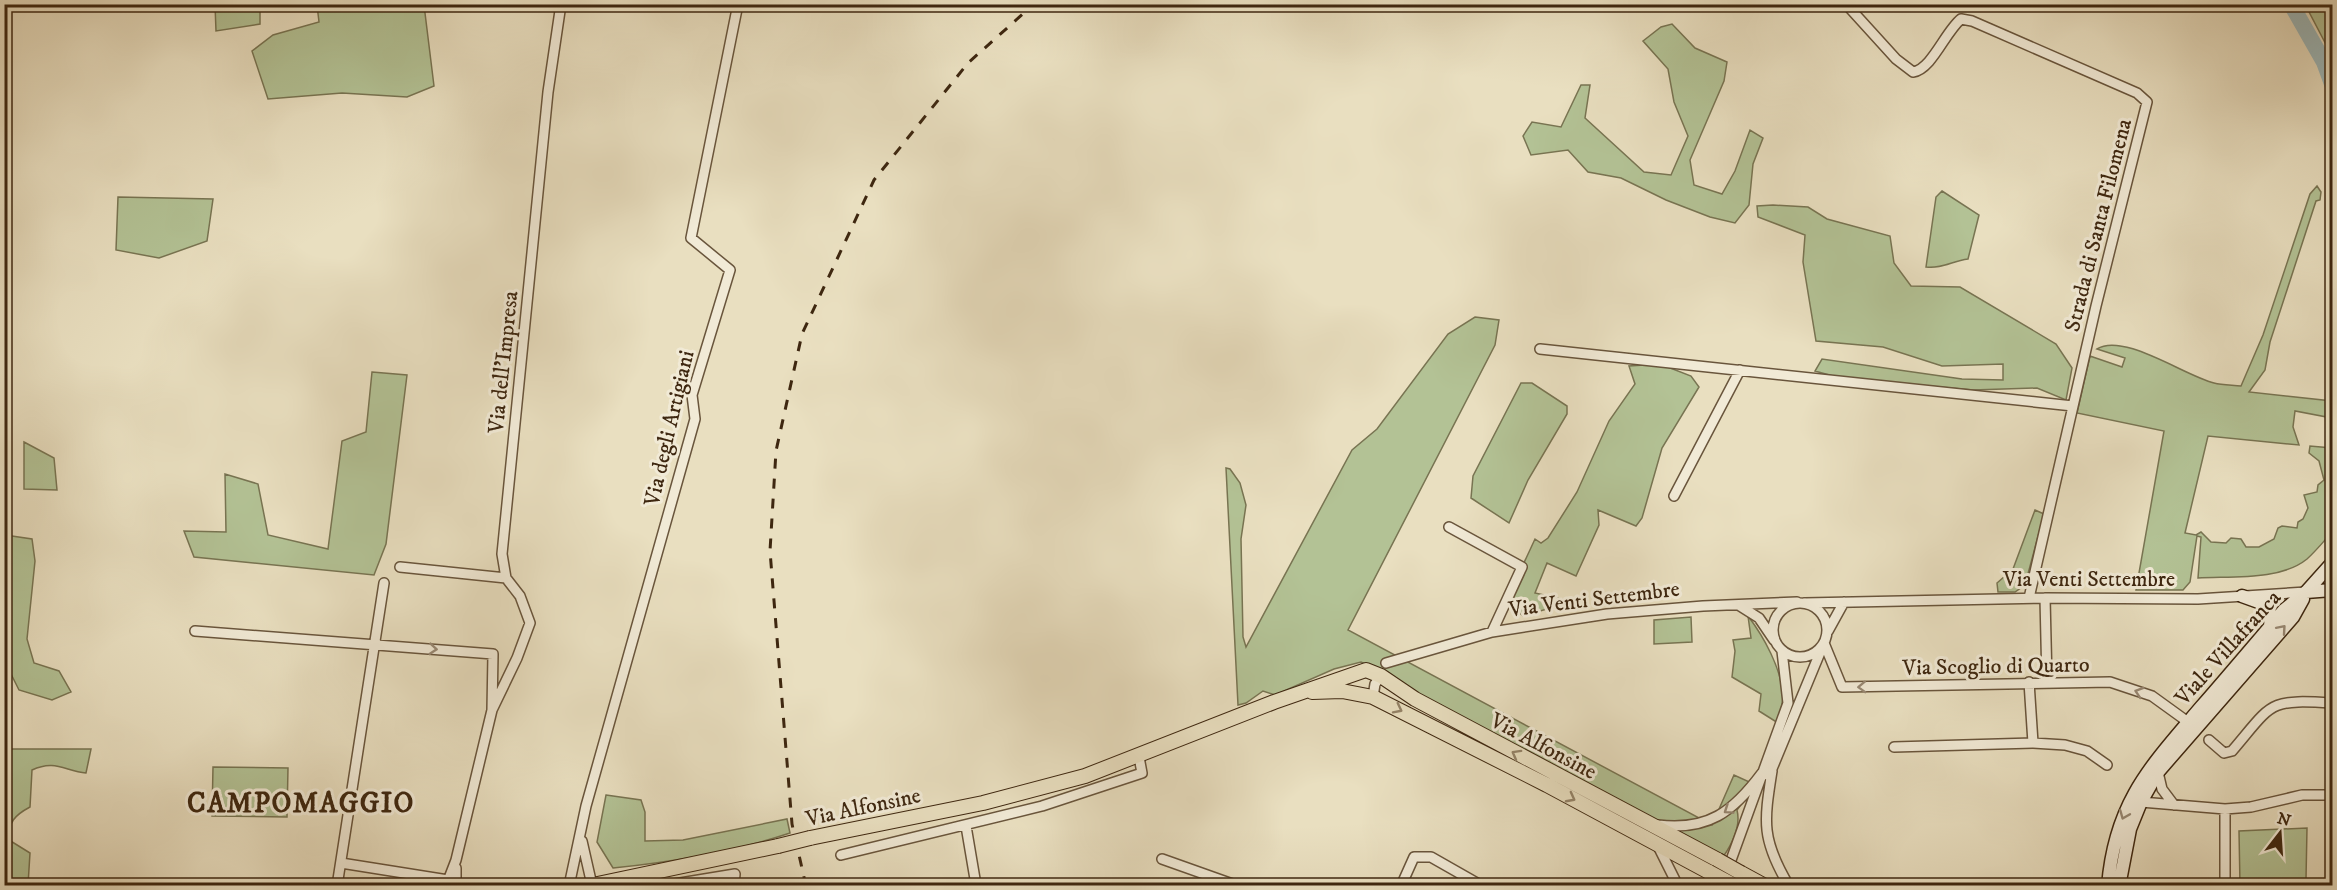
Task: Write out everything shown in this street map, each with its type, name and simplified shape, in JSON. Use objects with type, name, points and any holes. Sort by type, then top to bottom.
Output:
[{"type":"main road","points":[[2306,592],[2332,563]]},
{"type":"main road","name":"Via Venti Settembre","points":[[2306,592],[2332,590]]},
{"type":"main road","name":"Viale Villafranca","points":[[2108,885],[2114,844],[2131,798],[2156,758],[2284,610],[2306,592]]},
{"type":"main road","name":"Viale Villafranca","points":[[2119,885],[2125,848],[2141,802],[2158,772],[2293,617],[2306,592]]},
{"type":"main road","points":[[2242,596],[2266,605],[2271,616],[2270,626]]},
{"type":"main road","name":"Via Alfonsine","points":[[590,885],[983,803],[1085,776],[1301,692],[1366,670],[1383,669],[1415,699],[1718,860],[1738,879]]},
{"type":"main road","name":"Via Alfonsine","points":[[1301,692],[1342,691],[1373,697],[1709,872],[1765,885]]},
{"type":"street","name":"Via dell'Impresa","points":[[492,710],[517,658],[530,624],[520,596],[506,578],[502,554],[548,92],[561,4]]},
{"type":"street","name":"Via degli Artigiani","points":[[569,885],[581,839],[586,806],[695,419],[692,395],[730,270],[691,238],[738,4]]},
{"type":"street","name":"Strada di Santa Filomena","points":[[1846,4],[1896,59],[1913,72],[1920,71],[1929,61],[1951,27],[1961,20],[1972,21],[2137,93],[2147,102],[2029,598]]},
{"type":"street","points":[[1540,349],[2073,406]]},
{"type":"street","points":[[1674,496],[1740,370]]},
{"type":"street","name":"Via Venti Settembre","points":[[1449,527],[1522,567],[1492,632]]},
{"type":"street","points":[[400,567],[506,578]]},
{"type":"street","points":[[337,885],[384,583]]},
{"type":"street","name":"Via Venti Settembre","points":[[1383,669],[1492,632],[1607,614],[1801,602],[2242,596],[2306,592]]},
{"type":"street","name":"Via Venti Settembre","points":[[2045,598],[2047,682]]},
{"type":"street","points":[[1789,885],[1773,859],[1765,829],[1770,766],[1788,703],[1779,647],[1772,628],[1777,614],[1783,608],[1801,602],[1820,611],[1824,618],[1825,639],[1813,653],[1799,657]]},
{"type":"street","points":[[1722,885],[1832,621],[1844,602]]},
{"type":"street","points":[[1831,603],[1832,621]]},
{"type":"street","points":[[1738,605],[1754,613],[1779,647],[1814,666]]},
{"type":"street","points":[[195,632],[493,654],[492,710],[450,884],[341,863]]},
{"type":"street","name":"Via Scoglio di Quarto","points":[[1825,639],[1842,687],[2110,682],[2152,696],[2188,722]]},
{"type":"street","points":[[1373,697],[1375,684],[1383,669]]},
{"type":"street","points":[[2029,682],[2033,743]]},
{"type":"street","points":[[2209,740],[2224,753],[2232,751],[2270,706],[2294,700],[2332,703]]},
{"type":"street","points":[[1894,747],[2033,743],[2076,748],[2107,765]]},
{"type":"street","name":"Via Alfonsine","points":[[841,855],[1042,806],[1142,773],[1138,757]]},
{"type":"street","points":[[1640,820],[1683,827],[1700,824],[1737,804],[1770,766]]},
{"type":"street","points":[[2158,772],[2162,789],[2174,805]]},
{"type":"street","points":[[2141,802],[2225,809],[2251,807],[2302,795],[2332,795]]},
{"type":"street","points":[[2225,809],[2225,885]]},
{"type":"street","points":[[966,826],[975,879]]},
{"type":"street","name":"Via degli Artigiani","points":[[581,839],[590,885]]},
{"type":"street","points":[[1657,844],[1678,885]]},
{"type":"street","points":[[1401,885],[1414,857],[1431,857],[1482,885]]},
{"type":"street","points":[[1162,859],[1238,885]]},
{"type":"street","points":[[662,885],[735,874],[734,885]]},
{"type":"green space","points":[[215,5],[260,5],[260,24],[216,31]]},
{"type":"green space","points":[[317,5],[424,5],[434,86],[407,97],[342,93],[268,99],[252,51],[273,35],[319,22]]},
{"type":"green space","points":[[2307,8],[2332,10],[2332,56]]},
{"type":"green space","points":[[1672,24],[1695,48],[1727,62],[1724,81],[1690,160],[1694,185],[1722,194],[1735,171],[1750,130],[1763,138],[1753,164],[1749,205],[1735,223],[1710,217],[1666,200],[1621,178],[1588,172],[1568,150],[1531,155],[1523,136],[1532,122],[1561,127],[1581,85],[1590,85],[1585,118],[1644,172],[1671,175],[1688,136],[1674,102],[1668,69],[1643,41],[1661,27]]},
{"type":"green space","points":[[2317,186],[2321,192],[2320,200],[2316,201],[2270,342],[2265,370],[2249,392],[2332,401],[2332,418],[2295,411],[2293,427],[2299,445],[2208,436],[2185,533],[2196,535],[2201,532],[2211,542],[2226,543],[2231,538],[2241,539],[2246,547],[2259,547],[2274,539],[2278,528],[2282,526],[2297,528],[2298,522],[2303,519],[2308,508],[2304,495],[2317,492],[2318,485],[2324,480],[2319,461],[2309,453],[2310,446],[2332,448],[2332,532],[2307,559],[2296,566],[2269,574],[2240,577],[2198,578],[2201,537],[2197,536],[2190,582],[2183,590],[2136,590],[2164,431],[2077,413],[2090,356],[2122,367],[2125,358],[2097,349],[2108,345],[2122,346],[2138,350],[2202,379],[2224,385],[2241,386],[2263,335],[2310,194]]},
{"type":"green space","points":[[1942,191],[1979,215],[1968,259],[1937,267],[1926,267],[1936,197]]},
{"type":"green space","points":[[118,197],[213,199],[207,241],[159,258],[116,250]]},
{"type":"green space","points":[[1757,206],[1808,207],[1827,219],[1890,236],[1894,263],[1911,286],[1960,287],[2056,344],[2072,368],[2066,400],[2037,388],[1973,390],[1840,378],[1815,371],[1822,359],[1962,379],[2003,380],[2003,364],[1942,366],[1883,347],[1816,341],[1803,262],[1805,235],[1758,217]]},
{"type":"green space","points":[[1475,317],[1499,320],[1495,345],[1348,630],[1712,825],[1734,775],[1756,785],[1737,810],[1738,822],[1735,835],[1723,857],[1426,700],[1378,669],[1361,662],[1334,669],[1275,695],[1263,691],[1246,703],[1238,705],[1226,468],[1230,469],[1240,483],[1246,505],[1241,539],[1243,637],[1246,647],[1352,450],[1377,429],[1448,334]]},
{"type":"green space","points":[[1660,364],[1691,376],[1699,387],[1662,448],[1642,518],[1636,526],[1598,510],[1599,525],[1576,576],[1547,563],[1535,593],[1584,604],[1557,606],[1523,616],[1511,606],[1522,567],[1535,539],[1541,543],[1548,538],[1577,492],[1609,421],[1635,384],[1629,366]]},
{"type":"green space","points":[[372,372],[407,375],[386,544],[374,575],[194,557],[184,531],[226,532],[225,474],[258,484],[268,535],[328,549],[342,441],[366,432]]},
{"type":"green space","points":[[1521,383],[1532,383],[1567,406],[1567,414],[1528,480],[1509,523],[1471,498],[1473,476]]},
{"type":"green space","points":[[24,442],[54,458],[57,490],[24,489]]},
{"type":"green space","points":[[2035,510],[2044,514],[2025,585],[2015,592],[1998,592],[1997,583],[2013,569]]},
{"type":"green space","points":[[5,535],[32,539],[35,561],[27,639],[34,663],[59,671],[71,692],[52,700],[19,690],[5,662]]},
{"type":"green space","points":[[1748,616],[1766,643],[1779,674],[1783,695],[1778,723],[1759,711],[1761,694],[1732,677],[1735,651],[1733,640],[1751,638]]},
{"type":"green space","points":[[1691,617],[1692,642],[1654,644],[1654,620]]},
{"type":"green space","points":[[5,749],[91,749],[86,773],[54,766],[32,770],[30,807],[14,820],[9,834],[9,840],[30,853],[28,885],[5,885]]},
{"type":"green space","points":[[213,767],[288,768],[287,817],[212,816]]},
{"type":"green space","points":[[606,795],[641,800],[645,812],[645,841],[683,840],[787,819],[790,833],[747,846],[703,855],[613,868],[597,842]]},
{"type":"green space","points":[[2307,828],[2306,879],[2293,879],[2293,885],[2240,885],[2239,831]]},
{"type":"waterway","points":[[2291,4],[2324,62],[2332,84]]},
{"type":"railway","points":[[806,886],[792,824],[770,551],[776,451],[802,334],[874,180],[968,63],[1034,4]]},
{"type":"district","name":"CAMPOMAGGIO","points":[[301,802]]}]
